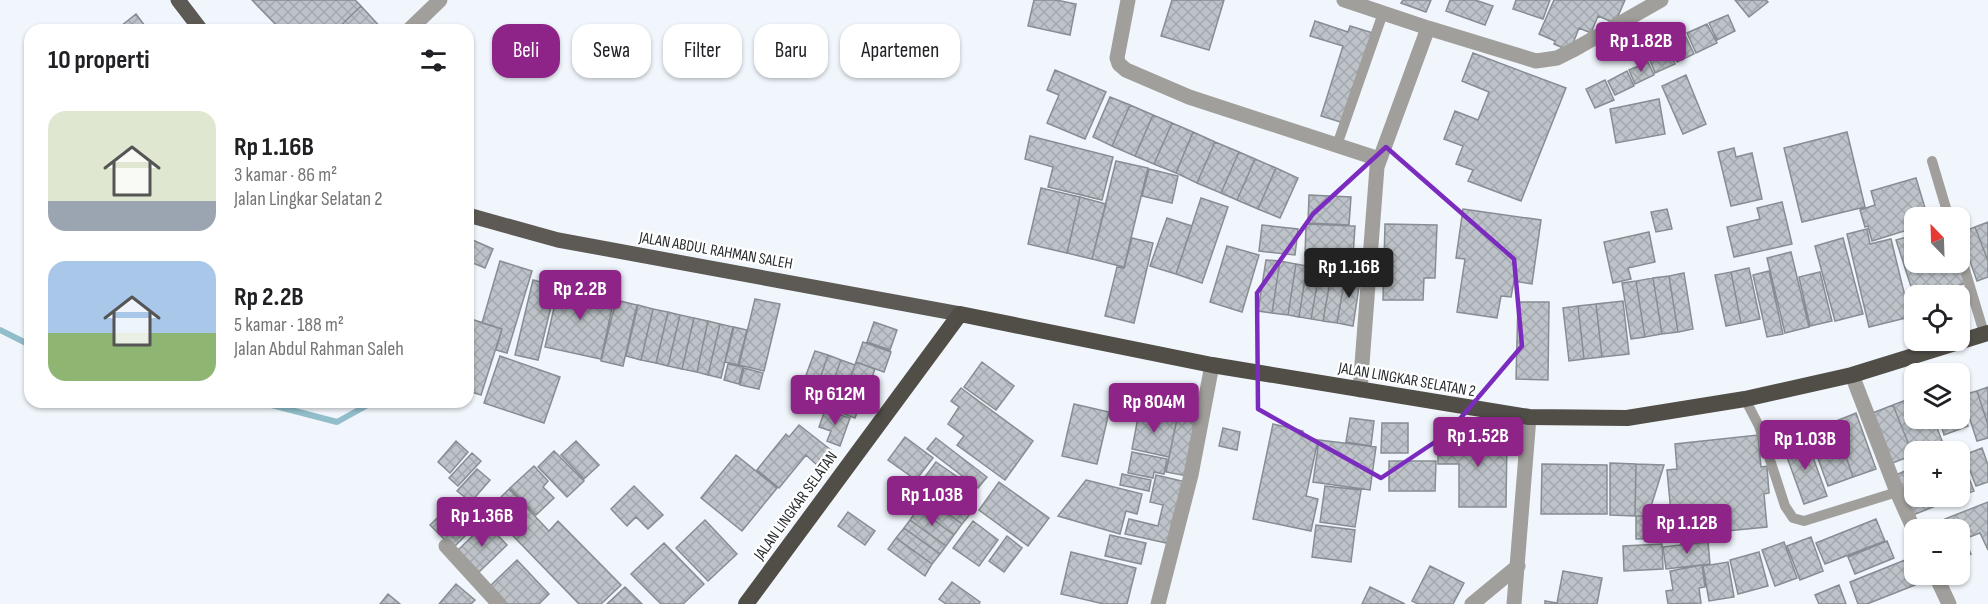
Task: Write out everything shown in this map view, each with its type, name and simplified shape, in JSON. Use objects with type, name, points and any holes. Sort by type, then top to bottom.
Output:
[{"type":"highway","name":"JALAN LINGKAR SELATAN 2","points":[[960,314],[1212,365],[1529,417],[1627,418],[1745,399],[1852,375],[1986,333]]},
{"type":"highway","name":"JALAN LINGKAR SELATAN","points":[[746,604],[960,314]]},
{"type":"main road","points":[[178,0],[196,24]]},
{"type":"main road","name":"JALAN ABDUL RAHMAN SALEH","points":[[474,217],[558,240],[960,314]]},
{"type":"street","points":[[415,24],[440,0]]},
{"type":"street","points":[[1128,0],[1117,58],[1119,64],[1126,70],[1189,97],[1379,159]]},
{"type":"street","points":[[1344,0],[1536,61],[1557,58],[1575,50],[1661,0]]},
{"type":"street","points":[[1360,390],[1379,159],[1428,28]]},
{"type":"street","points":[[1158,604],[1191,475],[1212,365]]},
{"type":"street","points":[[1852,375],[1909,519]]},
{"type":"street","points":[[1514,604],[1529,417]]},
{"type":"street","points":[[446,546],[499,604]]},
{"type":"street","points":[[1472,604],[1518,566]]},
{"type":"street","points":[[1940,585],[1949,604]]},
{"type":"lane","points":[[1337,145],[1383,13]]},
{"type":"lane","points":[[1932,161],[1946,207]]},
{"type":"lane","points":[[1966,273],[1986,333]]},
{"type":"lane","points":[[1745,399],[1760,426],[1785,506],[1793,518],[1803,521],[1897,492]]},
{"type":"highlighted area","points":[[1386,147],[1514,259],[1522,346],[1447,434],[1381,478],[1258,409],[1257,293],[1313,214]]},
{"type":"building","points":[[252,0],[355,0],[361,6],[342,24],[275,24]]},
{"type":"building","points":[[1034,0],[1056,0],[1076,4],[1070,35],[1028,26]]},
{"type":"building","points":[[1172,0],[1224,0],[1209,50],[1161,36]]},
{"type":"building","points":[[1403,0],[1431,0],[1426,12],[1401,3]]},
{"type":"building","points":[[1450,0],[1475,0],[1493,6],[1485,25],[1446,11]]},
{"type":"building","points":[[1516,0],[1550,0],[1543,19],[1513,9]]},
{"type":"building","points":[[1554,0],[1625,0],[1615,23],[1598,16],[1591,33],[1579,28],[1570,51],[1539,34]]},
{"type":"building","points":[[1735,0],[1766,0],[1768,2],[1749,17]]},
{"type":"building","points":[[361,6],[378,24],[342,24]]},
{"type":"building","points":[[136,14],[144,24],[124,24]]},
{"type":"building","points":[[1728,15],[1735,31],[1717,40],[1709,23]]},
{"type":"building","points":[[1315,21],[1348,32],[1350,26],[1373,33],[1344,123],[1321,116],[1343,46],[1310,36]]},
{"type":"building","points":[[1707,24],[1717,43],[1696,53],[1687,33]]},
{"type":"building","points":[[1686,37],[1694,54],[1677,62],[1669,45]]},
{"type":"building","points":[[1669,51],[1675,64],[1655,73],[1650,60]]},
{"type":"building","points":[[1473,53],[1566,88],[1521,201],[1468,181],[1473,170],[1456,164],[1463,146],[1444,139],[1455,111],[1478,120],[1489,92],[1462,81]]},
{"type":"building","points":[[1648,62],[1654,75],[1635,84],[1629,70]]},
{"type":"building","points":[[1055,70],[1106,92],[1085,139],[1047,123],[1059,95],[1047,90]]},
{"type":"building","points":[[1627,71],[1634,86],[1615,95],[1608,81]]},
{"type":"building","points":[[1686,75],[1706,124],[1683,134],[1662,86]]},
{"type":"building","points":[[1605,80],[1614,100],[1595,108],[1586,89]]},
{"type":"building","points":[[1110,97],[1130,105],[1112,146],[1093,137]]},
{"type":"building","points":[[1659,99],[1665,134],[1616,143],[1610,109]]},
{"type":"building","points":[[1130,105],[1153,115],[1135,156],[1112,146]]},
{"type":"building","points":[[1153,115],[1172,123],[1154,164],[1135,156]]},
{"type":"building","points":[[1172,123],[1193,132],[1176,173],[1154,164]]},
{"type":"building","points":[[1193,132],[1215,142],[1197,183],[1176,173]]},
{"type":"building","points":[[1847,132],[1865,207],[1802,222],[1784,148]]},
{"type":"building","points":[[1030,136],[1113,157],[1102,200],[1048,187],[1053,167],[1025,159]]},
{"type":"building","points":[[1215,142],[1239,152],[1221,193],[1197,183]]},
{"type":"building","points":[[1734,148],[1736,157],[1752,153],[1762,199],[1731,206],[1718,152]]},
{"type":"building","points":[[1239,152],[1255,159],[1237,200],[1221,193]]},
{"type":"building","points":[[1255,159],[1276,168],[1258,209],[1237,200]]},
{"type":"building","points":[[1116,161],[1148,168],[1124,267],[1092,259]]},
{"type":"building","points":[[1276,168],[1298,178],[1280,218],[1258,209]]},
{"type":"building","points":[[1149,169],[1178,176],[1172,203],[1142,196]]},
{"type":"building","points":[[1916,178],[1925,207],[1904,207],[1904,231],[1872,241],[1860,210],[1875,205],[1871,191]]},
{"type":"building","points":[[1041,188],[1080,197],[1067,253],[1028,244]]},
{"type":"building","points":[[1309,195],[1351,197],[1349,225],[1308,223]]},
{"type":"building","points":[[1080,197],[1106,204],[1092,259],[1067,253]]},
{"type":"building","points":[[1201,198],[1228,207],[1202,283],[1176,274]]},
{"type":"building","points":[[1782,202],[1792,244],[1734,257],[1727,227],[1760,219],[1757,208]]},
{"type":"building","points":[[1463,209],[1541,220],[1532,284],[1514,281],[1511,297],[1501,296],[1497,318],[1457,312],[1465,259],[1456,258]]},
{"type":"building","points":[[1667,209],[1672,229],[1656,232],[1651,212]]},
{"type":"building","points":[[1167,218],[1192,226],[1176,274],[1150,266]]},
{"type":"building","points":[[1988,222],[1988,261],[1975,227]]},
{"type":"building","points":[[1306,224],[1355,226],[1353,257],[1305,255]]},
{"type":"building","points":[[1385,224],[1437,225],[1435,278],[1424,278],[1423,300],[1383,300]]},
{"type":"building","points":[[1262,225],[1298,229],[1295,255],[1259,251]]},
{"type":"building","points":[[1975,227],[1988,261],[1988,277],[1977,281],[1970,261],[1970,229]]},
{"type":"building","points":[[1867,229],[1870,244],[1891,239],[1904,292],[1904,318],[1869,327],[1847,234]]},
{"type":"building","points":[[1649,232],[1655,262],[1628,268],[1631,279],[1613,283],[1604,242]]},
{"type":"building","points":[[1132,238],[1153,243],[1134,323],[1105,316],[1117,267],[1124,268]]},
{"type":"building","points":[[1843,238],[1863,314],[1835,321],[1815,246]]},
{"type":"building","points":[[1904,238],[1904,265],[1896,240]]},
{"type":"building","points":[[474,241],[493,249],[485,268],[474,263]]},
{"type":"building","points":[[1227,246],[1259,255],[1242,312],[1210,302]]},
{"type":"building","points":[[1791,252],[1809,327],[1785,333],[1767,258]]},
{"type":"building","points":[[1266,260],[1280,261],[1272,313],[1258,311]]},
{"type":"building","points":[[500,261],[532,271],[507,353],[496,350],[502,329],[482,323]]},
{"type":"building","points":[[1280,261],[1296,264],[1288,315],[1272,313]]},
{"type":"building","points":[[1296,264],[1307,266],[1299,317],[1288,315]]},
{"type":"building","points":[[1307,266],[1320,268],[1311,319],[1299,317]]},
{"type":"building","points":[[1320,268],[1332,270],[1323,321],[1311,319]]},
{"type":"building","points":[[1749,268],[1760,319],[1741,323],[1731,272]]},
{"type":"building","points":[[1332,270],[1346,272],[1337,323],[1323,321]]},
{"type":"building","points":[[1769,271],[1783,334],[1767,337],[1753,275]]},
{"type":"building","points":[[1346,272],[1361,274],[1353,326],[1337,323]]},
{"type":"building","points":[[1731,272],[1741,323],[1726,326],[1715,275]]},
{"type":"building","points":[[1820,272],[1832,321],[1810,326],[1799,277]]},
{"type":"building","points":[[1684,273],[1693,329],[1678,332],[1669,276]]},
{"type":"building","points":[[1907,273],[1963,273],[1966,283],[1960,285],[1910,285]]},
{"type":"building","points":[[1669,276],[1678,332],[1662,334],[1653,278]]},
{"type":"building","points":[[1653,278],[1662,334],[1645,337],[1636,281]]},
{"type":"building","points":[[533,280],[556,286],[538,360],[515,355]]},
{"type":"building","points":[[1636,281],[1645,337],[1631,339],[1622,283]]},
{"type":"building","points":[[560,282],[615,294],[601,359],[545,347]]},
{"type":"building","points":[[755,299],[780,304],[764,371],[739,365]]},
{"type":"building","points":[[616,300],[637,305],[623,366],[601,361]]},
{"type":"building","points":[[1623,301],[1629,354],[1602,357],[1596,304]]},
{"type":"building","points":[[1518,302],[1549,302],[1548,380],[1516,379]]},
{"type":"building","points":[[1596,304],[1602,357],[1584,359],[1578,306]]},
{"type":"building","points":[[638,305],[653,309],[641,360],[626,356]]},
{"type":"building","points":[[1578,306],[1584,359],[1569,361],[1563,308]]},
{"type":"building","points":[[653,309],[668,312],[656,363],[641,360]]},
{"type":"building","points":[[668,312],[680,315],[668,366],[656,363]]},
{"type":"building","points":[[680,315],[694,318],[682,369],[668,366]]},
{"type":"building","points":[[694,318],[708,321],[697,372],[682,369]]},
{"type":"building","points":[[474,320],[502,329],[481,395],[474,393]]},
{"type":"building","points":[[708,321],[720,324],[708,375],[697,372]]},
{"type":"building","points":[[874,322],[897,330],[890,350],[867,342]]},
{"type":"building","points":[[720,324],[733,327],[721,378],[708,375]]},
{"type":"building","points":[[734,327],[747,330],[738,365],[725,362]]},
{"type":"building","points":[[863,342],[891,352],[884,372],[856,362]]},
{"type":"building","points":[[815,351],[828,355],[813,399],[799,394]]},
{"type":"building","points":[[828,355],[841,360],[825,403],[813,399]]},
{"type":"building","points":[[500,356],[560,377],[544,423],[484,403]]},
{"type":"building","points":[[841,360],[855,365],[839,408],[825,403]]},
{"type":"building","points":[[856,362],[875,369],[864,400],[845,393]]},
{"type":"building","points":[[982,362],[1014,386],[996,410],[964,387]]},
{"type":"building","points":[[728,364],[743,367],[739,384],[724,380]]},
{"type":"building","points":[[744,368],[763,373],[759,389],[740,385]]},
{"type":"building","points":[[1988,387],[1988,425],[1977,391]]},
{"type":"building","points":[[961,388],[1033,441],[1005,480],[957,445],[964,436],[948,424],[959,407],[951,401]]},
{"type":"building","points":[[1977,391],[1988,425],[1988,438],[1977,441],[1970,420],[1970,393]]},
{"type":"building","points":[[845,393],[862,400],[855,418],[839,412]]},
{"type":"building","points":[[1904,401],[1904,429],[1937,429],[1942,441],[1907,441],[1893,405]]},
{"type":"building","points":[[1074,404],[1109,412],[1097,464],[1062,456]]},
{"type":"building","points":[[1893,405],[1907,441],[1904,441],[1904,459],[1890,464],[1870,414]]},
{"type":"building","points":[[825,410],[850,418],[840,446],[827,441],[831,431],[819,427]]},
{"type":"building","points":[[1139,412],[1177,419],[1169,457],[1132,449]]},
{"type":"building","points":[[1856,413],[1876,469],[1853,477],[1834,422]]},
{"type":"building","points":[[1350,418],[1374,421],[1371,446],[1346,442]]},
{"type":"building","points":[[1177,419],[1198,423],[1187,476],[1166,472]]},
{"type":"building","points":[[1834,422],[1853,477],[1828,486],[1808,431]]},
{"type":"building","points":[[1382,423],[1408,423],[1408,453],[1381,453]]},
{"type":"building","points":[[1273,424],[1303,431],[1302,436],[1318,440],[1306,496],[1318,499],[1311,531],[1253,519]]},
{"type":"building","points":[[799,425],[831,450],[818,466],[806,455],[779,488],[757,470],[786,434],[789,437]]},
{"type":"building","points":[[1223,428],[1240,432],[1237,450],[1219,446]]},
{"type":"building","points":[[1942,429],[1960,429],[1944,435]]},
{"type":"building","points":[[1758,435],[1761,467],[1767,466],[1769,493],[1764,494],[1767,527],[1685,535],[1682,512],[1671,513],[1667,470],[1677,469],[1675,444]]},
{"type":"building","points":[[1438,436],[1507,437],[1506,507],[1459,507],[1459,464],[1438,464]]},
{"type":"building","points":[[905,437],[933,458],[916,480],[888,460]]},
{"type":"building","points":[[936,438],[987,477],[978,488],[927,449]]},
{"type":"building","points":[[1806,438],[1827,496],[1804,504],[1783,446]]},
{"type":"building","points":[[1319,440],[1376,447],[1370,490],[1313,482]]},
{"type":"building","points":[[456,441],[468,452],[450,473],[438,462]]},
{"type":"building","points":[[576,441],[599,465],[584,479],[561,455]]},
{"type":"building","points":[[1982,448],[1988,465],[1988,482],[1976,486],[1970,470],[1970,453]]},
{"type":"building","points":[[554,451],[584,481],[567,497],[538,467]]},
{"type":"building","points":[[1132,452],[1167,459],[1164,474],[1154,472],[1153,478],[1128,473]]},
{"type":"building","points":[[472,453],[481,461],[458,486],[449,478]]},
{"type":"building","points":[[736,455],[777,488],[742,531],[701,498]]},
{"type":"building","points":[[1389,461],[1436,461],[1435,491],[1389,491]]},
{"type":"building","points":[[936,462],[975,489],[963,506],[924,478]]},
{"type":"building","points":[[1610,463],[1636,464],[1635,516],[1610,515]]},
{"type":"building","points":[[1542,464],[1607,465],[1607,514],[1541,514]]},
{"type":"building","points":[[1636,464],[1664,465],[1648,516],[1635,516]]},
{"type":"building","points":[[534,466],[548,481],[543,487],[554,498],[536,515],[510,488]]},
{"type":"building","points":[[477,469],[490,480],[471,502],[457,491]]},
{"type":"building","points":[[1904,471],[1904,494],[1896,475]]},
{"type":"building","points":[[1122,474],[1151,480],[1149,491],[1120,485]]},
{"type":"building","points":[[1156,475],[1186,482],[1171,544],[1125,534],[1129,519],[1158,526],[1163,505],[1150,502]]},
{"type":"building","points":[[1086,480],[1142,494],[1137,514],[1126,511],[1120,534],[1058,516]]},
{"type":"building","points":[[1970,481],[1974,491],[1970,492]]},
{"type":"building","points":[[999,482],[1049,518],[1028,546],[979,510]]},
{"type":"building","points":[[634,486],[663,515],[648,529],[636,517],[627,526],[611,509]]},
{"type":"building","points":[[935,486],[971,513],[962,524],[926,498]]},
{"type":"building","points":[[1325,486],[1361,490],[1355,527],[1320,522]]},
{"type":"building","points":[[509,489],[549,531],[558,521],[621,585],[601,604],[579,604],[488,510]]},
{"type":"building","points":[[926,498],[962,524],[954,535],[918,508]]},
{"type":"building","points":[[457,499],[479,522],[453,548],[430,525]]},
{"type":"building","points":[[1988,502],[1988,550],[1980,533],[1970,537],[1970,519],[1945,519]]},
{"type":"building","points":[[1910,507],[1933,507],[1913,515]]},
{"type":"building","points":[[918,508],[954,535],[946,546],[910,520]]},
{"type":"building","points":[[848,512],[875,531],[865,545],[838,526]]},
{"type":"building","points":[[1636,516],[1671,516],[1671,538],[1636,539]]},
{"type":"building","points":[[1876,519],[1885,541],[1825,564],[1816,543]]},
{"type":"building","points":[[705,520],[737,554],[708,581],[676,548]]},
{"type":"building","points":[[910,520],[946,546],[940,554],[904,528]]},
{"type":"building","points":[[973,521],[998,540],[979,566],[953,548]]},
{"type":"building","points":[[486,523],[507,545],[479,572],[458,550]]},
{"type":"building","points":[[1316,525],[1355,530],[1351,562],[1312,557]]},
{"type":"building","points":[[904,528],[940,554],[932,564],[896,538]]},
{"type":"building","points":[[1110,535],[1146,543],[1141,564],[1105,556]]},
{"type":"building","points":[[1007,536],[1022,548],[1004,572],[989,561]]},
{"type":"building","points":[[1811,537],[1823,571],[1800,580],[1787,546]]},
{"type":"building","points":[[896,538],[932,564],[925,576],[888,549]]},
{"type":"building","points":[[1887,541],[1894,558],[1855,574],[1848,557]]},
{"type":"building","points":[[1708,542],[1710,564],[1666,569],[1663,547]]},
{"type":"building","points":[[1784,542],[1797,578],[1775,586],[1762,550]]},
{"type":"building","points":[[664,543],[704,584],[683,604],[661,604],[631,574]]},
{"type":"building","points":[[1662,544],[1663,569],[1624,571],[1623,546]]},
{"type":"building","points":[[1071,552],[1136,568],[1127,604],[1104,604],[1061,594]]},
{"type":"building","points":[[1759,552],[1768,586],[1738,594],[1730,560]]},
{"type":"building","points":[[517,560],[549,594],[539,604],[505,604],[489,587]]},
{"type":"building","points":[[1904,560],[1904,585],[1915,585],[1867,604],[1858,604],[1850,582]]},
{"type":"building","points":[[1728,562],[1734,597],[1709,601],[1703,566]]},
{"type":"building","points":[[1702,565],[1705,587],[1699,588],[1701,603],[1668,604],[1666,591],[1673,590],[1670,571]]},
{"type":"building","points":[[1430,566],[1464,583],[1453,604],[1418,604],[1412,601]]},
{"type":"building","points":[[1563,571],[1602,578],[1597,604],[1545,604],[1545,601],[1557,603]]},
{"type":"building","points":[[952,582],[980,602],[979,604],[946,604],[939,599]]},
{"type":"building","points":[[456,584],[475,600],[471,604],[439,604]]},
{"type":"building","points":[[1839,585],[1846,604],[1819,604],[1815,595]]},
{"type":"building","points":[[625,587],[642,604],[607,604]]},
{"type":"building","points":[[1370,587],[1405,604],[1362,604]]},
{"type":"building","points":[[388,594],[400,604],[380,604]]},
{"type":"waterway","points":[[0,330],[24,342]]},
{"type":"waterway","points":[[283,408],[337,422],[362,408]]}]
